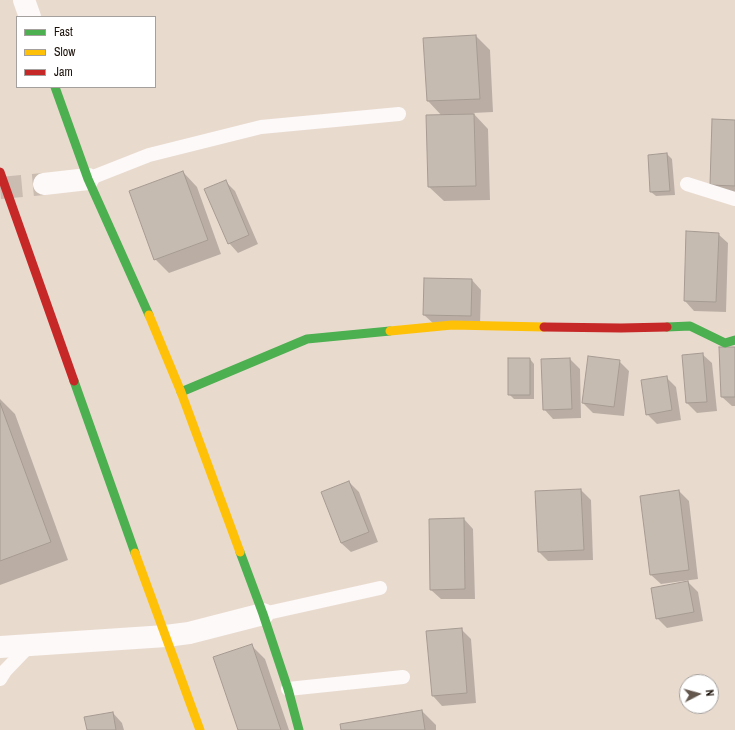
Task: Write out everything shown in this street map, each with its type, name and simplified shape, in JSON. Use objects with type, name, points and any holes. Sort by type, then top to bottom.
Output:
[{"type":"street","points":[[24,0],[30,16]]},
{"type":"street","points":[[55,88],[88,179],[137,286],[181,392],[262,614],[288,689],[299,730]]},
{"type":"street","points":[[0,172],[144,580],[200,730]]},
{"type":"street","points":[[44,184],[88,179]]},
{"type":"street","points":[[181,392],[307,339],[353,334],[452,325],[621,328],[690,326],[725,343],[735,340]]},
{"type":"street","points":[[0,646],[166,636],[189,633],[262,614]]},
{"type":"lane","points":[[88,179],[149,155],[261,127],[399,114]]},
{"type":"lane","points":[[687,184],[735,199]]},
{"type":"lane","points":[[262,614],[380,588]]},
{"type":"lane","points":[[0,679],[5,671],[30,645]]},
{"type":"lane","points":[[288,689],[403,677]]},
{"type":"building","points":[[476,35],[480,99],[427,101],[423,38]]},
{"type":"building","points":[[474,114],[476,186],[428,187],[426,115]]},
{"type":"building","points":[[712,119],[735,120],[735,186],[710,185]]},
{"type":"building","points":[[667,153],[670,191],[650,192],[648,155]]},
{"type":"building","points":[[183,171],[208,240],[154,260],[129,191]]},
{"type":"building","points":[[226,180],[249,235],[228,244],[204,189]]},
{"type":"building","points":[[686,231],[719,233],[716,302],[684,301]]},
{"type":"building","points":[[424,278],[472,279],[471,316],[423,315]]},
{"type":"building","points":[[719,347],[735,347],[735,397],[721,397]]},
{"type":"building","points":[[703,353],[707,402],[686,403],[682,355]]},
{"type":"building","points":[[588,356],[620,360],[614,407],[582,403]]},
{"type":"building","points":[[508,358],[530,358],[530,395],[508,395]]},
{"type":"building","points":[[570,358],[572,409],[543,410],[541,359]]},
{"type":"building","points":[[667,376],[672,410],[646,415],[641,380]]},
{"type":"building","points":[[0,403],[51,542],[0,561]]},
{"type":"building","points":[[349,481],[369,532],[341,543],[321,492]]},
{"type":"building","points":[[581,489],[584,550],[538,552],[535,491]]},
{"type":"building","points":[[679,490],[689,570],[650,575],[640,496]]},
{"type":"building","points":[[464,518],[465,589],[430,590],[429,519]]},
{"type":"building","points":[[688,581],[694,612],[656,619],[651,588]]},
{"type":"building","points":[[462,628],[467,693],[432,696],[426,631]]},
{"type":"building","points":[[252,644],[281,730],[238,730],[213,657]]},
{"type":"building","points":[[422,710],[425,730],[341,730],[340,724]]},
{"type":"building","points":[[113,712],[116,730],[87,730],[84,717]]},
{"type":"tunnel","points":[[0,188],[44,184]]},
{"type":"traffic: fast","points":[[55,88],[88,179],[149,315]]},
{"type":"traffic: fast","points":[[667,327],[690,326],[725,343],[735,340]]},
{"type":"traffic: fast","points":[[181,392],[307,339],[390,331]]},
{"type":"traffic: fast","points":[[74,381],[135,553]]},
{"type":"traffic: fast","points":[[240,552],[263,614],[288,689],[299,730]]},
{"type":"traffic: slow","points":[[149,315],[181,392],[240,552]]},
{"type":"traffic: slow","points":[[390,331],[452,325],[544,327]]},
{"type":"traffic: slow","points":[[135,553],[200,730]]},
{"type":"traffic: jam","points":[[0,172],[74,381]]},
{"type":"traffic: jam","points":[[544,327],[667,327]]}]
